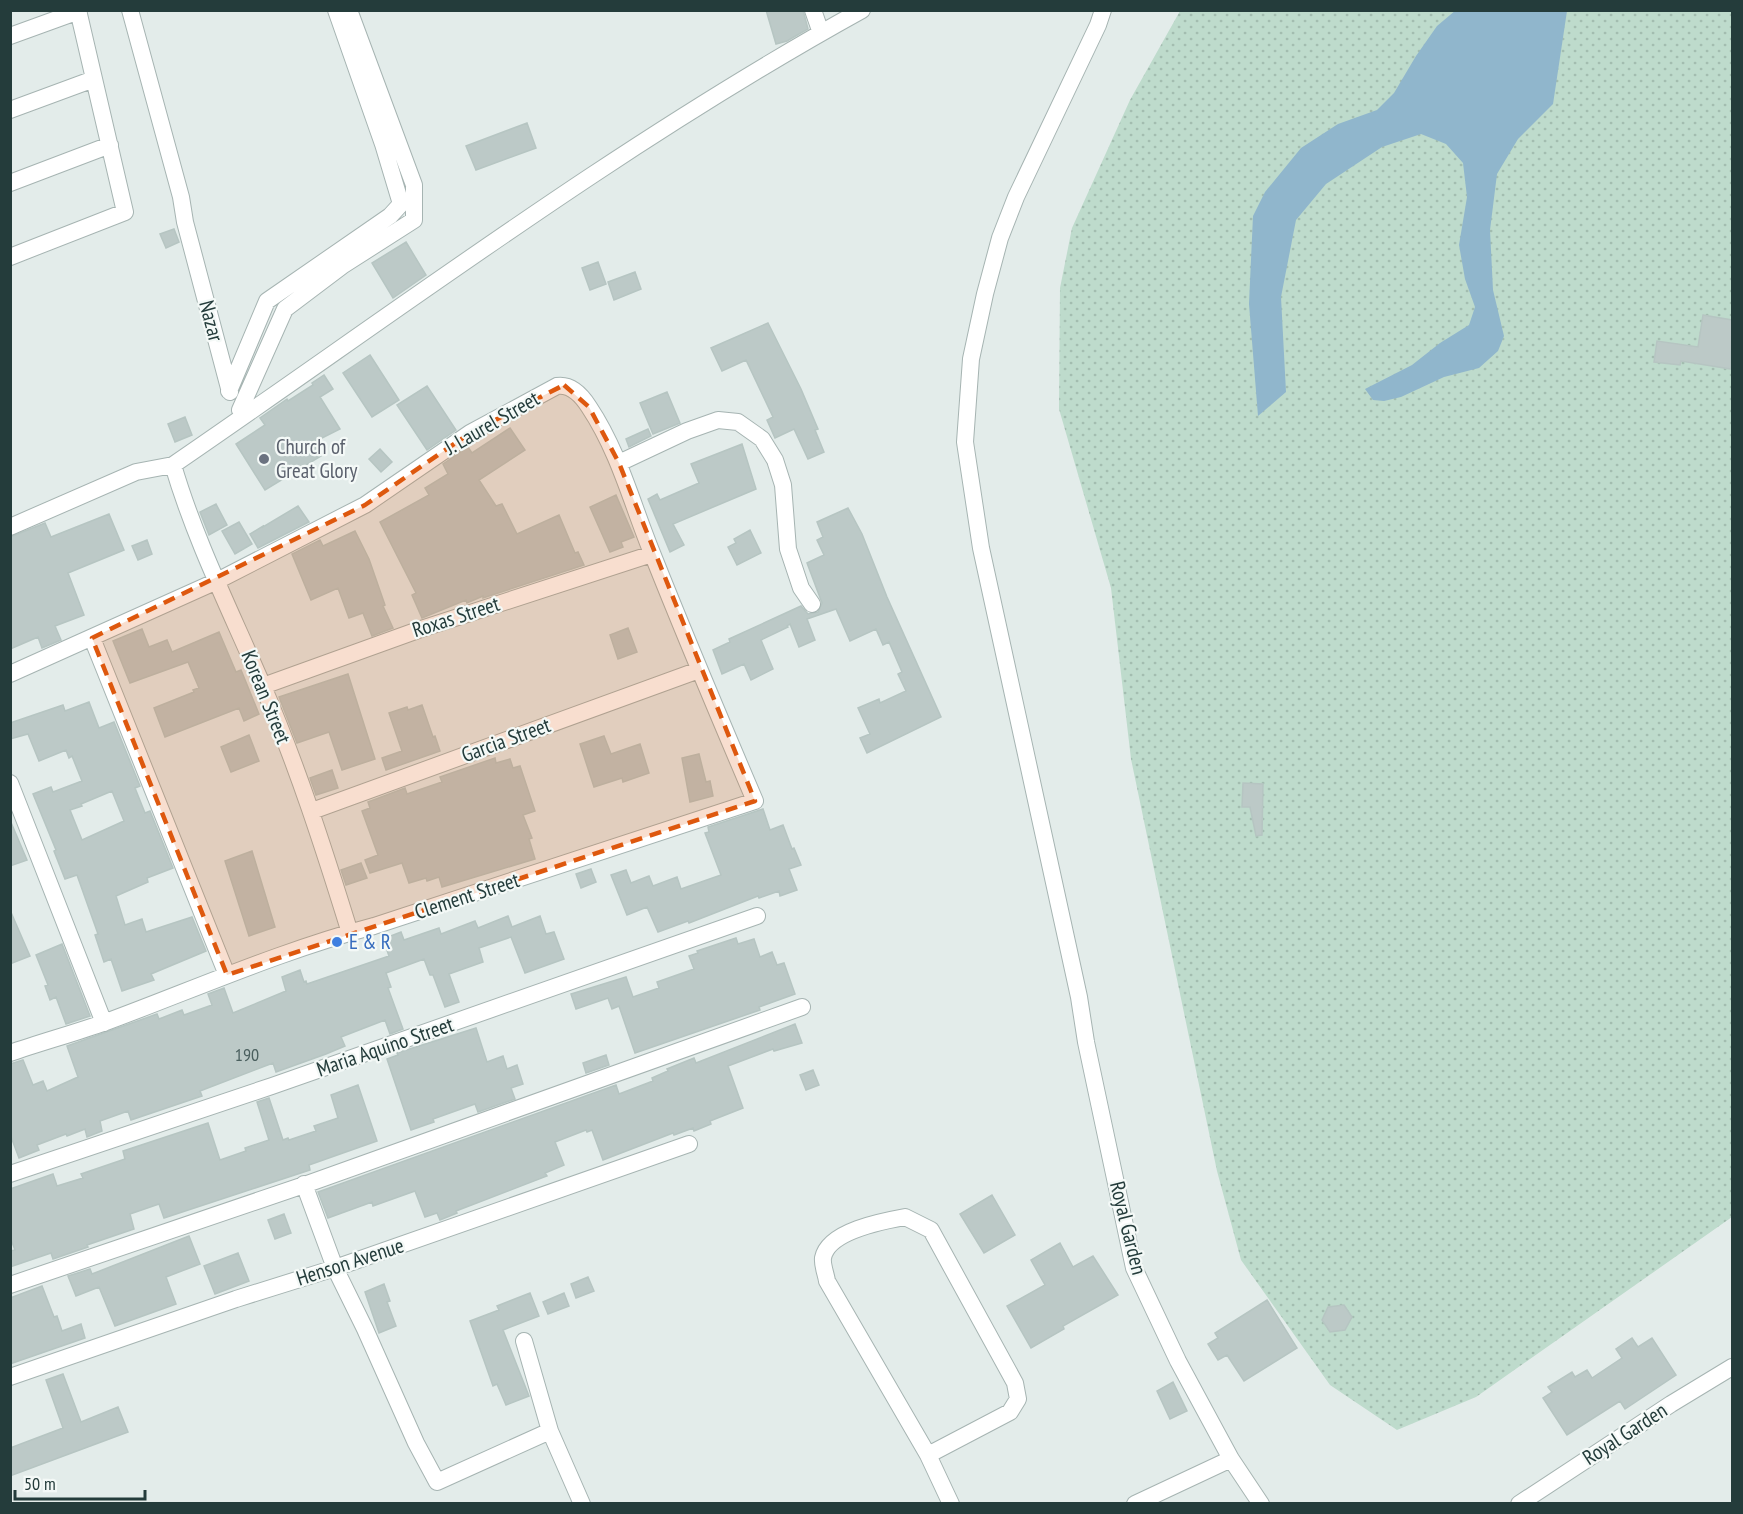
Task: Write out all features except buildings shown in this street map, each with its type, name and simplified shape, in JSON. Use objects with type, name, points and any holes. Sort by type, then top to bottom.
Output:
[{"type":"street","name":"Nazar","points":[[130,10],[181,197],[185,222],[229,391],[242,413]]},
{"type":"street","points":[[242,413],[285,309],[401,204],[392,148],[362,64],[336,10]]},
{"type":"street","points":[[349,10],[362,64]]},
{"type":"street","points":[[813,10],[820,33]]},
{"type":"street","points":[[10,527],[136,472],[173,465],[242,413],[623,155],[820,33],[862,10]]},
{"type":"street","name":"Royal Garden","points":[[1103,10],[1098,26],[1016,197],[1000,238],[971,359],[965,442],[981,548],[1079,997],[1086,1042],[1134,1268],[1178,1361],[1231,1458],[1261,1503]]},
{"type":"street","points":[[10,36],[78,11],[125,212],[10,257]]},
{"type":"street","points":[[10,110],[94,79]]},
{"type":"street","points":[[10,183],[110,145]]},
{"type":"street","points":[[229,391],[267,302],[338,261]]},
{"type":"street","name":"J. Laurel Street","points":[[10,674],[217,581],[364,505],[470,434],[557,386],[564,385],[585,402],[619,463],[630,499],[652,554],[755,801]]},
{"type":"street","points":[[619,463],[687,431],[718,420],[738,422],[762,439],[775,460],[783,485],[788,549],[801,588],[812,604]]},
{"type":"street","name":"Korean Street","points":[[173,465],[217,581],[263,686],[312,811],[350,933]]},
{"type":"street","name":"Roxas Street","points":[[263,686],[421,629],[652,554]]},
{"type":"street","points":[[92,638],[227,975]]},
{"type":"street","name":"Garcia Street","points":[[312,811],[699,669]]},
{"type":"street","points":[[10,783],[104,1023]]},
{"type":"street","name":"Clement Street","points":[[10,1053],[104,1023],[227,975],[350,933],[755,801]]},
{"type":"street","name":"Maria Aquino Street","points":[[10,1174],[272,1086],[757,916]]},
{"type":"street","points":[[10,1285],[304,1184],[802,1007]]},
{"type":"street","name":"Henson Avenue","points":[[10,1377],[236,1299],[335,1268],[689,1144]]},
{"type":"street","points":[[304,1184],[335,1268],[416,1443],[438,1482],[550,1431]]},
{"type":"street","points":[[928,1455],[1010,1412],[1018,1399],[1015,1383],[931,1230],[905,1216],[855,1230],[838,1239],[825,1252],[822,1260],[827,1281],[928,1455],[951,1503]]},
{"type":"street","points":[[524,1341],[550,1431],[582,1503]]},
{"type":"street","name":"Royal Garden","points":[[1519,1503],[1671,1404],[1732,1368]]},
{"type":"street","points":[[1135,1503],[1231,1458]]},
{"type":"highlighted area","points":[[564,385],[589,407],[619,463],[755,801],[227,975],[92,638],[365,505],[470,433]]},
{"type":"green space","points":[[1180,11],[1732,11],[1732,1217],[1476,1397],[1397,1430],[1330,1385],[1241,1260],[1217,1171],[1131,759],[1111,588],[1059,409],[1060,288],[1072,228],[1130,100]]},
{"type":"water","points":[[1456,10],[1567,11],[1553,104],[1518,139],[1497,174],[1490,230],[1493,290],[1504,336],[1498,351],[1479,368],[1444,377],[1401,397],[1384,401],[1373,400],[1365,389],[1412,365],[1440,343],[1469,325],[1475,307],[1465,279],[1459,245],[1467,197],[1463,163],[1446,144],[1421,134],[1382,147],[1326,184],[1296,220],[1281,297],[1286,392],[1258,416],[1249,304],[1253,216],[1265,192],[1301,148],[1338,124],[1377,110],[1394,93],[1437,26]]},
{"type":"place","name":"Church of Great Glory","points":[[264,459]]},
{"type":"place","name":"E & R","points":[[337,942]]}]
